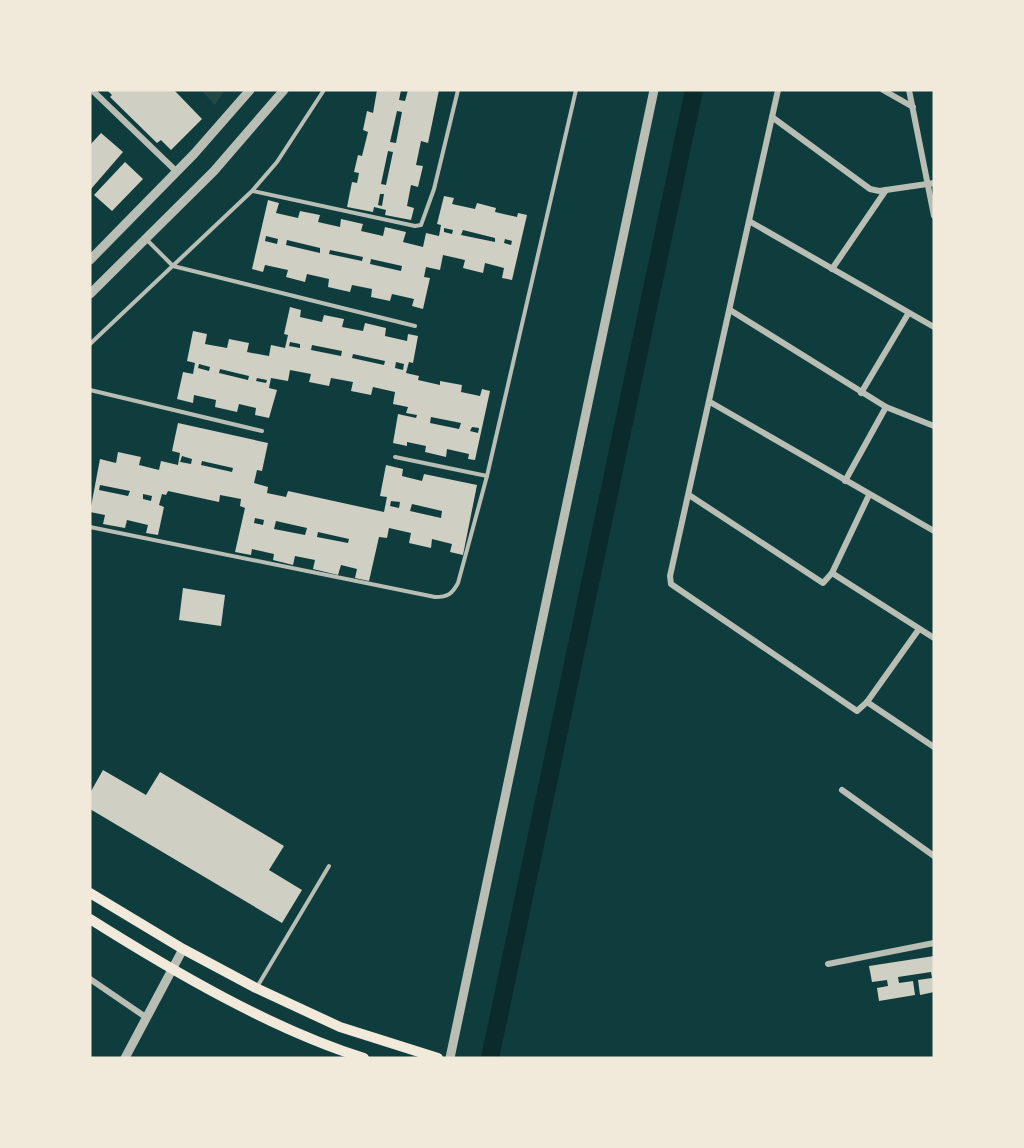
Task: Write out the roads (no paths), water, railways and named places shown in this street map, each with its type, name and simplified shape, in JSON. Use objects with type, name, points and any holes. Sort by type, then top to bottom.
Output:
[{"type":"main road","points":[[90,893],[183,949],[256,988],[340,1028],[438,1058]]},
{"type":"main road","points":[[90,919],[173,968],[327,1046],[364,1058]]},
{"type":"street","points":[[92,90],[177,172]]},
{"type":"street","points":[[90,260],[177,172],[249,90]]},
{"type":"street","points":[[90,294],[214,171],[284,90]]},
{"type":"street","points":[[450,1058],[654,90]]},
{"type":"street","points":[[778,90],[670,576],[671,584],[854,710],[859,711],[919,629]]},
{"type":"street","points":[[883,90],[912,107]]},
{"type":"street","points":[[909,90],[931,184],[934,216]]},
{"type":"street","points":[[772,117],[870,189],[886,190],[931,184]]},
{"type":"street","points":[[832,269],[886,190]]},
{"type":"street","points":[[749,221],[934,327]]},
{"type":"street","points":[[730,310],[861,393],[886,407],[934,426]]},
{"type":"street","points":[[861,393],[908,314]]},
{"type":"street","points":[[710,402],[934,531]]},
{"type":"street","points":[[845,481],[886,407]]},
{"type":"street","points":[[689,495],[819,581],[826,582],[869,495]]},
{"type":"street","points":[[832,573],[934,638]]},
{"type":"street","points":[[867,702],[934,747]]},
{"type":"street","points":[[842,790],[934,856]]},
{"type":"street","points":[[828,964],[934,942]]},
{"type":"street","points":[[125,1058],[183,949]]},
{"type":"street","points":[[90,979],[147,1018]]},
{"type":"lane","points":[[90,345],[252,191],[278,162],[324,90]]},
{"type":"lane","points":[[252,191],[415,226],[421,225],[434,189],[458,90]]},
{"type":"lane","points":[[90,527],[423,595],[446,597],[458,583],[487,476],[576,90]]},
{"type":"lane","points":[[146,238],[174,266],[415,326]]},
{"type":"lane","points":[[90,390],[262,431]]},
{"type":"lane","points":[[395,457],[487,476]]},
{"type":"lane","points":[[256,988],[329,866]]},
{"type":"waterway","points":[[490,1058],[694,90]]}]
